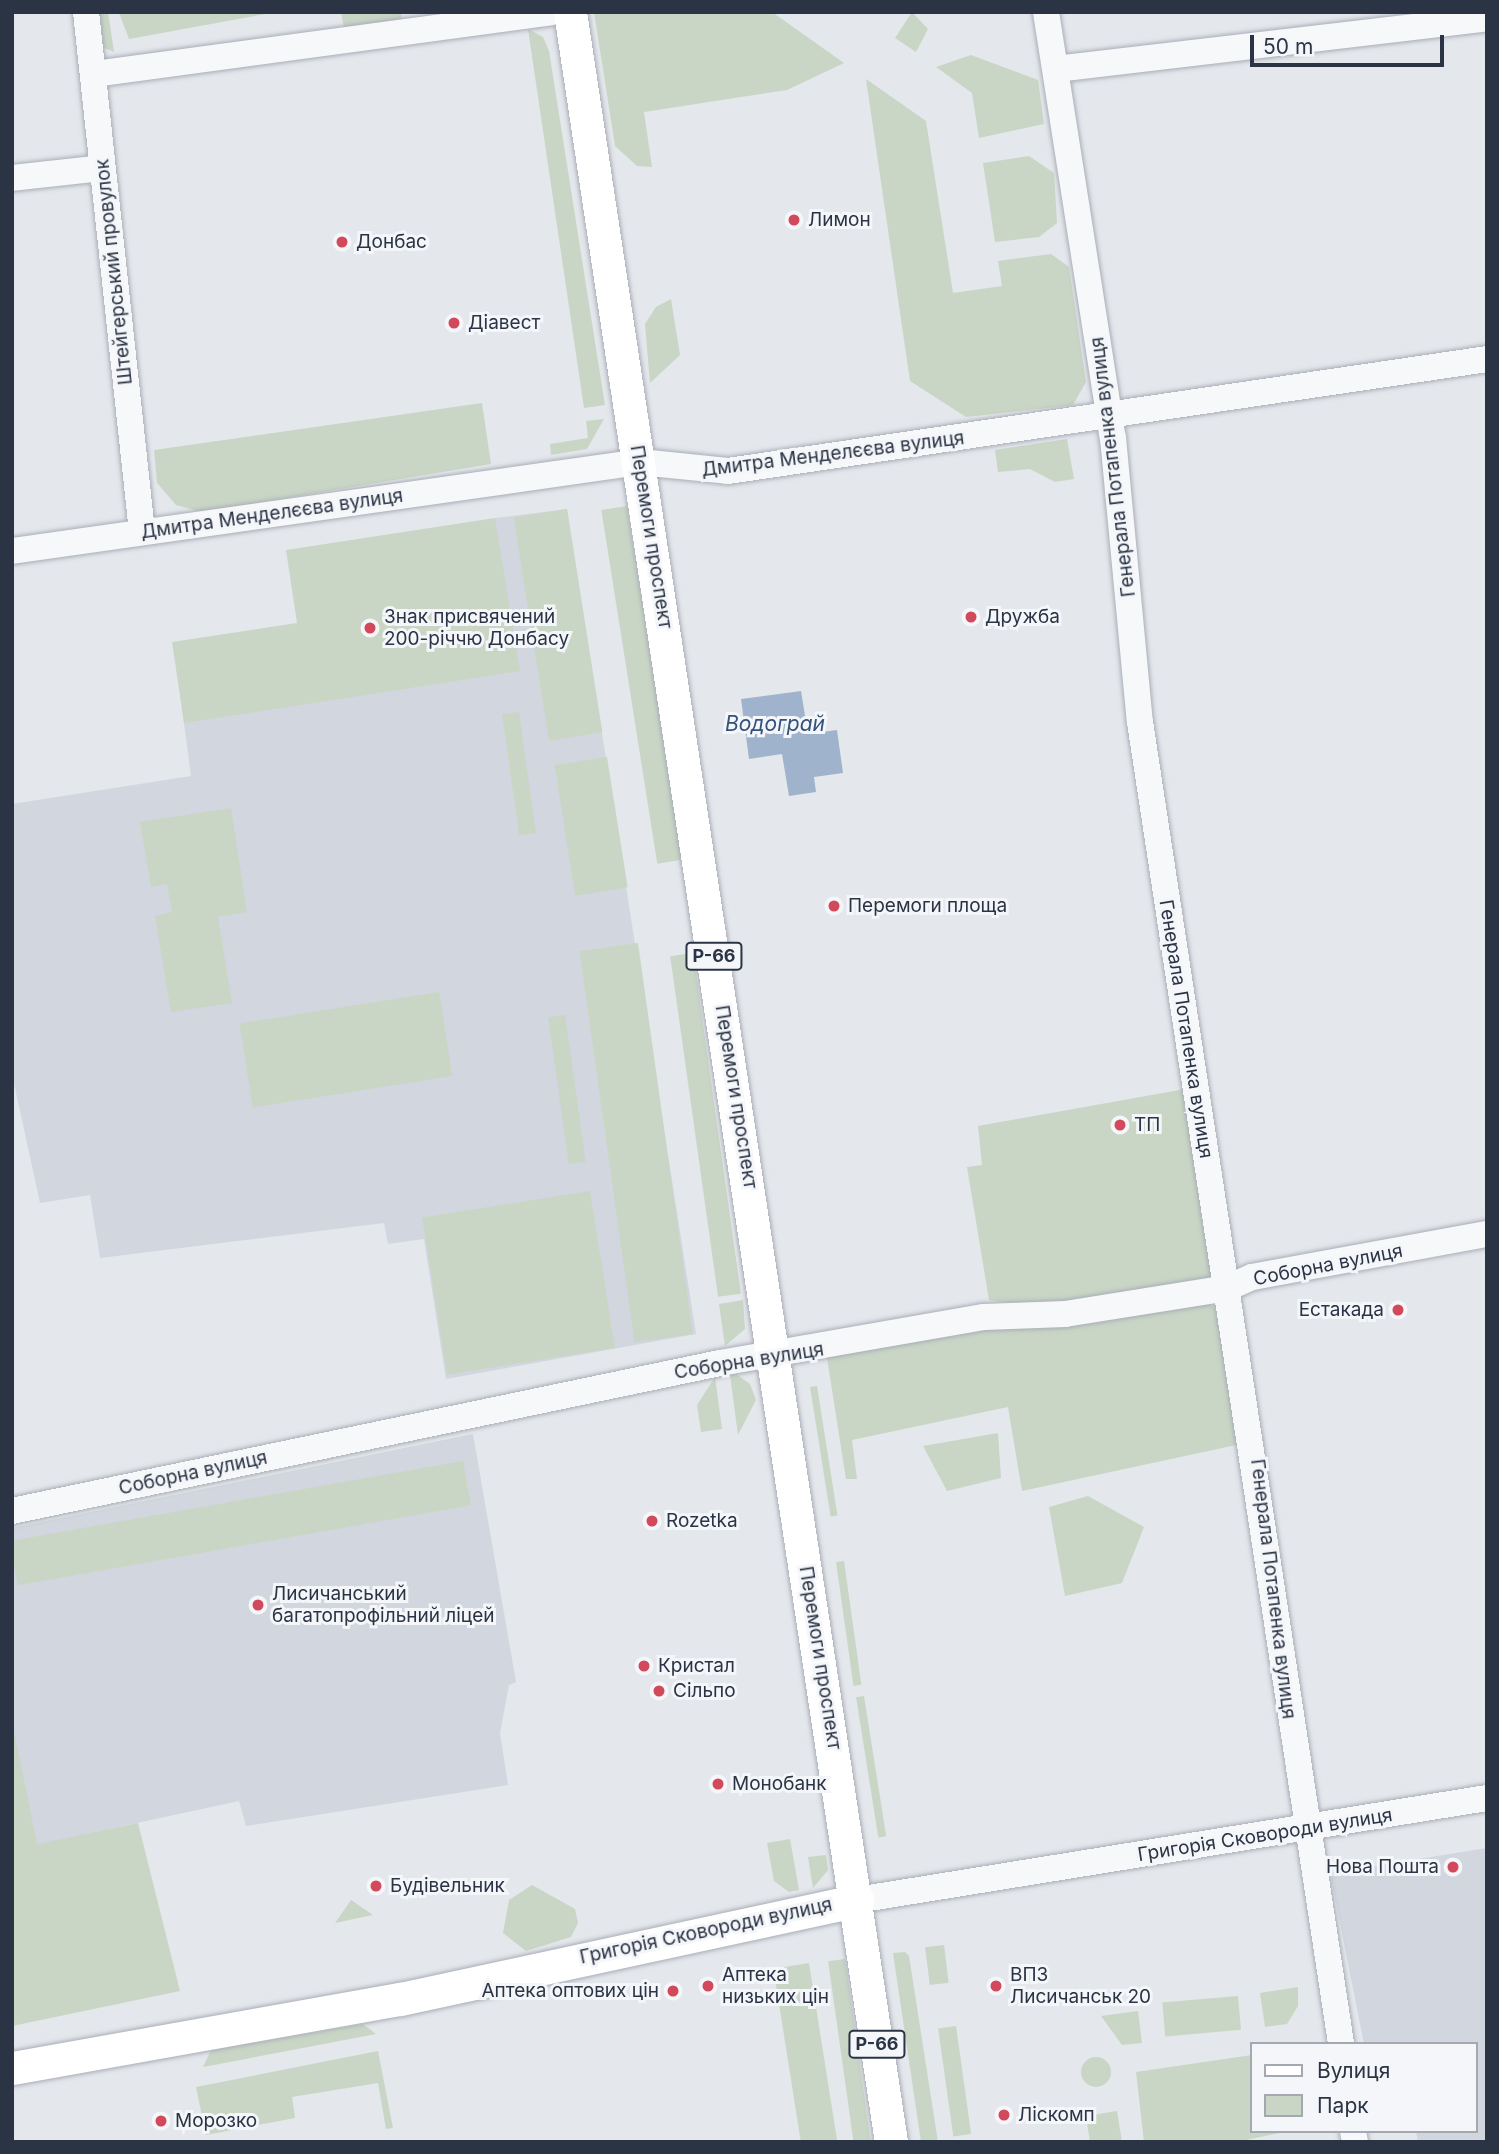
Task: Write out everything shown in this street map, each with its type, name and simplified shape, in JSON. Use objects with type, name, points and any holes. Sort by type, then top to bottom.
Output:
[{"type":"main road","name":"Перемоги проспект","points":[[570,12],[857,1900],[891,2142]]},
{"type":"main road","name":"Григорія Сковороди вулиця","points":[[12,2068],[401,1999],[857,1900]]},
{"type":"street","name":"Штейгерський провулок","points":[[86,12],[142,533]]},
{"type":"street","points":[[94,74],[551,12]]},
{"type":"street","name":"Генерала Потапенка вулиця","points":[[1046,12],[1110,418],[1140,722],[1227,1289],[1304,1831],[1341,2042]]},
{"type":"street","points":[[1056,69],[1486,21]]},
{"type":"street","points":[[12,178],[102,168]]},
{"type":"street","name":"Дмитра Менделєєва вулиця","points":[[12,551],[640,462],[708,473],[1110,418],[1487,359]]},
{"type":"street","name":"Соборна вулиця","points":[[12,1511],[720,1363],[775,1358],[984,1317],[1065,1314],[1227,1289],[1252,1277],[1487,1234]]},
{"type":"street","name":"Григорія Сковороди вулиця","points":[[857,1900],[1304,1831],[1487,1798]]},
{"type":"shaded area","points":[[567,509],[696,1334],[446,1379],[424,1239],[388,1244],[384,1223],[100,1258],[90,1195],[40,1203],[12,1074],[12,804],[191,776],[182,708],[495,518]]},
{"type":"shaded area","name":"Лисичанський багатопрофільний ліцей","points":[[473,1434],[516,1682],[509,1685],[500,1733],[508,1785],[246,1826],[239,1801],[12,1850],[12,1528]]},
{"type":"shaded area","points":[[1487,1848],[1487,2142],[1418,2142],[1416,2133],[1478,2133],[1478,2042],[1364,2042],[1330,1873]]},
{"type":"green space","points":[[97,12],[108,12],[114,52],[102,47]]},
{"type":"green space","points":[[123,12],[276,12],[129,39],[119,13]]},
{"type":"green space","points":[[341,12],[401,12],[402,19],[344,28]]},
{"type":"green space","points":[[594,12],[772,12],[844,63],[787,90],[644,112],[652,167],[637,166],[615,146]]},
{"type":"green space","points":[[912,12],[928,29],[916,52],[895,38]]},
{"type":"green space","points":[[528,29],[543,37],[549,51],[605,405],[584,408]]},
{"type":"green space","points":[[971,55],[1038,80],[1044,124],[979,138],[972,93],[936,67]]},
{"type":"green space","points":[[866,79],[926,121],[953,293],[1002,286],[998,261],[1051,254],[1069,267],[1086,382],[1073,405],[966,417],[910,381]]},
{"type":"green space","points":[[1029,156],[1054,173],[1057,223],[1039,237],[995,242],[983,163]]},
{"type":"green space","points":[[671,299],[680,355],[650,383],[645,324],[656,307]]},
{"type":"green space","points":[[482,403],[491,464],[202,512],[176,505],[157,483],[154,450]]},
{"type":"green space","points":[[604,419],[587,449],[551,455],[550,444],[588,438],[586,421]]},
{"type":"green space","points":[[1067,439],[1074,479],[1055,482],[1030,469],[998,472],[995,450]]},
{"type":"green space","points":[[627,506],[683,860],[657,864],[601,510]]},
{"type":"green space","points":[[567,509],[602,732],[549,741],[514,517]]},
{"type":"green space","points":[[495,518],[520,671],[184,723],[172,642],[297,623],[286,550]]},
{"type":"green space","points":[[519,712],[536,833],[519,835],[502,714]]},
{"type":"green space","points":[[607,757],[628,887],[575,896],[555,765]]},
{"type":"green space","points":[[231,808],[247,912],[218,917],[232,1003],[171,1012],[155,916],[172,912],[167,884],[151,887],[140,822]]},
{"type":"green space","points":[[638,943],[693,1334],[635,1342],[580,951]]},
{"type":"green space","points":[[693,953],[741,1294],[718,1297],[670,956]]},
{"type":"green space","points":[[439,992],[452,1076],[253,1108],[239,1024]]},
{"type":"green space","points":[[565,1015],[586,1162],[569,1164],[548,1017]]},
{"type":"green space","points":[[1185,1089],[1213,1275],[1207,1285],[1026,1305],[989,1300],[967,1167],[982,1165],[978,1126]]},
{"type":"green space","points":[[590,1191],[615,1348],[447,1375],[422,1218]]},
{"type":"green space","points":[[743,1300],[745,1329],[725,1346],[719,1304]]},
{"type":"green space","points":[[1206,1301],[1223,1314],[1241,1444],[1022,1491],[1008,1407],[852,1440],[857,1479],[846,1479],[827,1358],[988,1327]]},
{"type":"green space","points":[[736,1374],[750,1384],[756,1400],[738,1435],[730,1375]]},
{"type":"green space","points":[[715,1377],[722,1429],[701,1432],[697,1405]]},
{"type":"green space","points":[[817,1386],[837,1515],[831,1516],[810,1387]]},
{"type":"green space","points":[[998,1433],[1001,1478],[947,1491],[923,1446]]},
{"type":"green space","points":[[463,1461],[471,1505],[18,1585],[12,1541]]},
{"type":"green space","points":[[1088,1496],[1144,1527],[1122,1583],[1065,1596],[1049,1507]]},
{"type":"green space","points":[[844,1561],[861,1685],[853,1686],[836,1562]]},
{"type":"green space","points":[[864,1696],[886,1836],[878,1838],[856,1697]]},
{"type":"green space","points":[[12,1721],[37,1844],[138,1823],[180,1991],[12,2026]]},
{"type":"green space","points":[[790,1839],[799,1890],[789,1892],[774,1881],[767,1843]]},
{"type":"green space","points":[[826,1855],[828,1870],[813,1888],[808,1857]]},
{"type":"green space","points":[[532,1885],[575,1909],[578,1923],[571,1937],[526,1951],[503,1933],[509,1900]]},
{"type":"green space","points":[[351,1900],[373,1915],[335,1923]]},
{"type":"green space","points":[[944,1945],[949,1983],[930,1985],[925,1947]]},
{"type":"green space","points":[[905,1952],[909,1956],[938,2142],[921,2142],[893,1953]]},
{"type":"green space","points":[[845,1959],[871,2142],[854,2142],[828,1961]]},
{"type":"green space","points":[[809,1963],[837,2142],[801,2142],[773,1969]]},
{"type":"green space","points":[[1298,1987],[1298,2006],[1287,2024],[1265,2027],[1260,1993]]},
{"type":"green space","points":[[1238,1996],[1241,2030],[1165,2036],[1162,2003]]},
{"type":"green space","points":[[1138,2011],[1142,2043],[1122,2045],[1101,2016]]},
{"type":"green space","points":[[363,2024],[376,2034],[203,2067],[211,2050]]},
{"type":"green space","points":[[956,2026],[971,2134],[953,2136],[938,2029]]},
{"type":"green space","points":[[378,2051],[393,2128],[386,2129],[378,2083],[292,2097],[295,2118],[206,2135],[196,2087]]},
{"type":"green space","points":[[1250,2055],[1250,2133],[1280,2133],[1237,2142],[1144,2142],[1136,2072]]},
{"type":"green space","points":[[1096,2057],[1107,2061],[1111,2072],[1107,2083],[1096,2087],[1085,2083],[1081,2072],[1085,2061]]},
{"type":"green space","points":[[1117,2111],[1122,2142],[1090,2142],[1086,2116]]},
{"type":"water","name":"Водограй","points":[[801,691],[808,734],[837,730],[843,773],[814,777],[816,792],[789,796],[782,754],[749,759],[741,699]]},
{"type":"place","name":"Лимон","points":[[794,220]]},
{"type":"place","name":"Донбас","points":[[342,242]]},
{"type":"place","name":"Діавест","points":[[454,323]]},
{"type":"place","name":"Дружба","points":[[971,617]]},
{"type":"place","name":"Знак присвячений 200-річчю Донбасу","points":[[370,628]]},
{"type":"place","name":"Перемоги площа","points":[[834,906]]},
{"type":"place","name":"ТП","points":[[1120,1125]]},
{"type":"place","name":"Естакада","points":[[1398,1310]]},
{"type":"place","name":"Rozetka","points":[[652,1521]]},
{"type":"place","name":"Лисичанський багатопрофільний ліцей","points":[[258,1605]]},
{"type":"place","name":"Кристал","points":[[644,1666]]},
{"type":"place","name":"Сiльпо","points":[[659,1691]]},
{"type":"place","name":"Монобанк","points":[[718,1784]]},
{"type":"place","name":"Нова Пошта","points":[[1453,1867]]},
{"type":"place","name":"Будівельник","points":[[376,1886]]},
{"type":"place","name":"Аптека низьких цін","points":[[708,1986]]},
{"type":"place","name":"ВПЗ Лисичанськ 20","points":[[996,1986]]},
{"type":"place","name":"Аптека оптових цін","points":[[673,1991]]},
{"type":"place","name":"Ліскомп","points":[[1004,2115]]},
{"type":"place","name":"Морозко","points":[[161,2121]]}]
